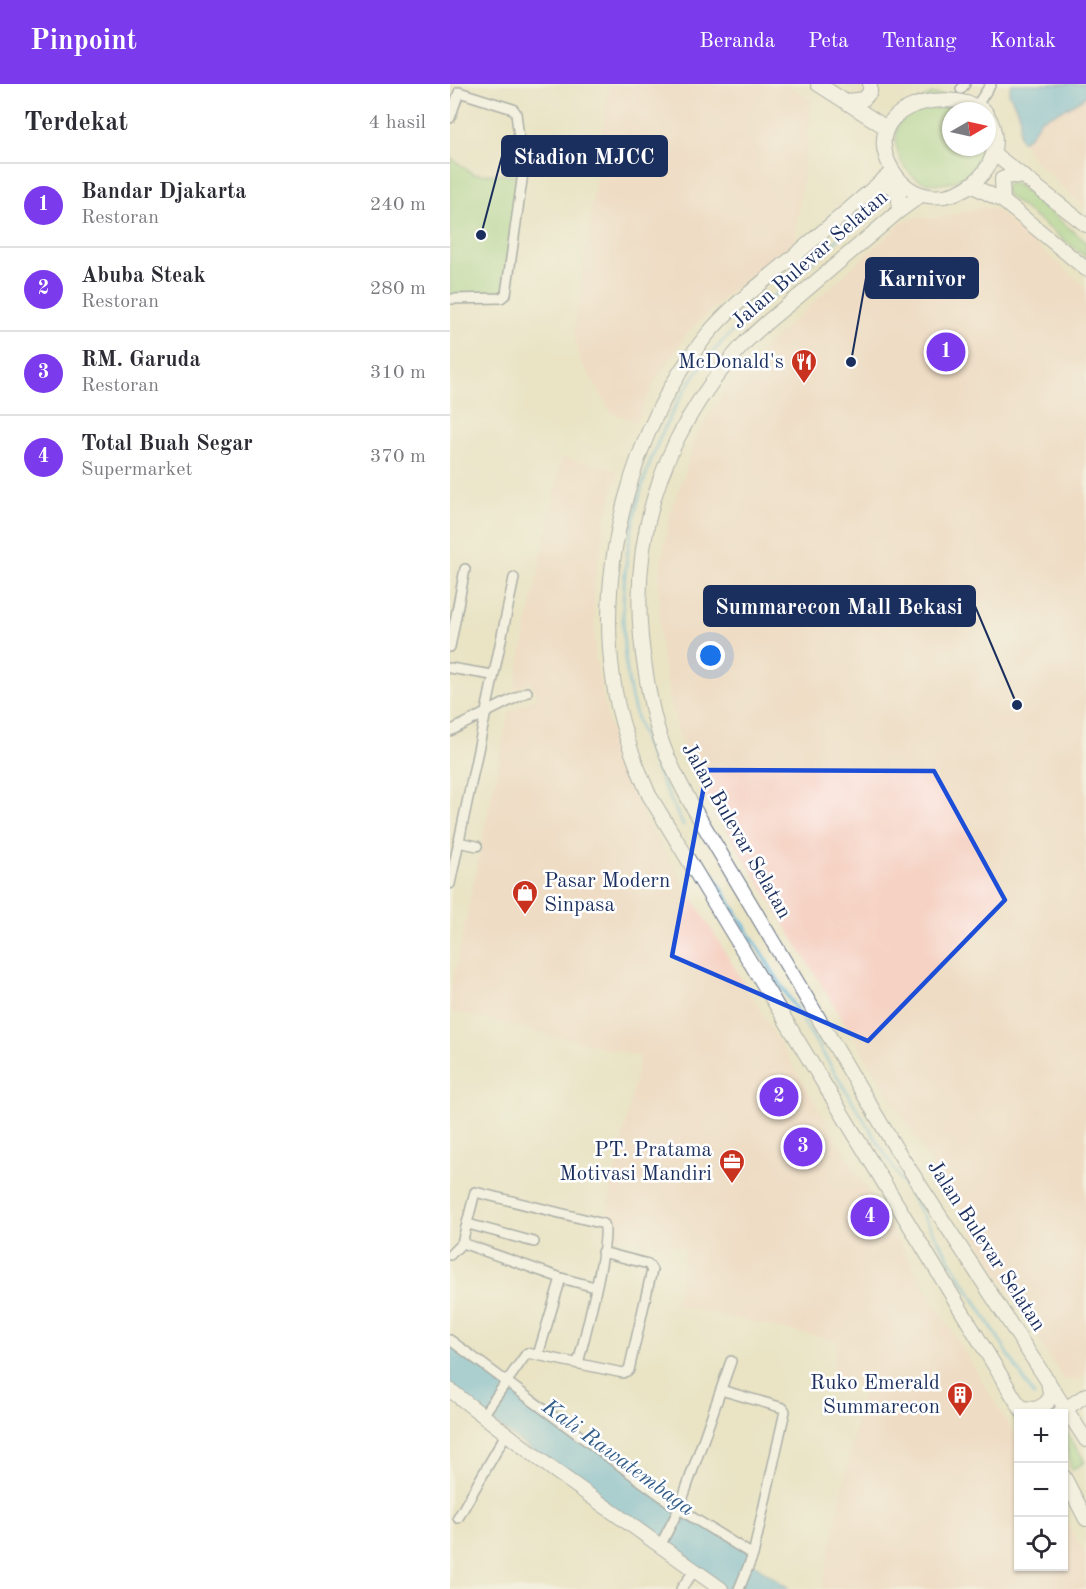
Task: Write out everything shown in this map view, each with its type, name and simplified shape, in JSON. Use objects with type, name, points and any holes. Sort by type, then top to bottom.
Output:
[{"type":"main road","points":[[818,84],[848,101],[885,127]]},
{"type":"main road","points":[[848,101],[864,99],[870,92],[870,84]]},
{"type":"main road","points":[[958,87],[976,102]]},
{"type":"main road","points":[[916,90],[899,102],[885,127],[885,150],[893,171],[900,180],[921,195],[948,196],[971,185],[985,171],[992,156]]},
{"type":"main road","points":[[996,155],[1086,225]]},
{"type":"main road","name":"Jalan Bulevar Selatan","points":[[893,171],[761,284],[707,335],[686,364],[659,414],[638,462],[617,534],[609,600],[613,680],[628,740],[649,795],[1021,1409]]},
{"type":"main road","points":[[1003,201],[1002,180],[1010,176],[1025,177]]},
{"type":"main road","points":[[876,186],[890,185],[899,195],[899,211]]},
{"type":"main road","points":[[971,185],[1003,201],[1086,269]]},
{"type":"main road","name":"Jalan Bulevar Selatan","points":[[921,195],[899,211],[743,345],[690,414],[667,460],[650,508],[639,563],[637,603],[640,641],[653,715],[665,752],[694,809],[895,1147],[1047,1378],[1062,1409]]},
{"type":"main road","points":[[1015,1400],[1022,1408],[1030,1410],[1047,1403],[1050,1395],[1047,1378]]},
{"type":"main road","points":[[450,1392],[485,1412],[506,1434],[662,1542],[694,1570],[721,1589]]},
{"type":"main road","points":[[1064,1409],[1083,1397]]},
{"type":"main road","points":[[1083,1397],[1081,1415],[1086,1422]]},
{"type":"main road","name":"Jalan Bulevar Selatan","points":[[1068,1417],[1085,1437]]},
{"type":"main road","points":[[1068,1485],[1086,1519]]},
{"type":"street","points":[[986,102],[991,84]]},
{"type":"street","points":[[450,118],[459,92],[513,109],[523,173],[506,294],[501,298],[450,299]]},
{"type":"street","points":[[450,647],[465,569]]},
{"type":"street","points":[[450,884],[456,842],[514,578]]},
{"type":"street","points":[[450,668],[492,675]]},
{"type":"street","points":[[450,731],[527,692]]},
{"type":"street","points":[[456,842],[477,846]]},
{"type":"street","points":[[450,1255],[462,1243],[475,1192],[604,1224],[606,1230],[602,1252],[578,1364]]},
{"type":"street","points":[[468,1224],[534,1242]]},
{"type":"street","points":[[462,1243],[561,1278],[595,1287]]},
{"type":"street","points":[[485,1412],[525,1354],[623,1373],[629,1370],[652,1270],[648,1264],[602,1252]]},
{"type":"street","points":[[538,1355],[561,1278]]},
{"type":"street","points":[[450,1341],[504,1386],[677,1513],[752,1559]]},
{"type":"street","points":[[662,1542],[677,1513],[731,1360]]},
{"type":"street","points":[[721,1390],[783,1408],[785,1411],[752,1559],[739,1589]]},
{"type":"street","points":[[458,1518],[506,1434]]},
{"type":"street","points":[[681,1589],[694,1570]]},
{"type":"highlighted area","points":[[707,770],[934,771],[1005,900],[868,1041],[672,956]]},
{"type":"shaded area","points":[[609,84],[785,84],[812,100],[795,240],[733,290],[688,332],[658,376],[636,421],[612,413],[580,359],[574,333]]},
{"type":"shaded area","points":[[1011,84],[1086,84],[1086,209],[1034,160],[1019,136],[1021,123],[1009,93]]},
{"type":"shaded area","points":[[982,207],[996,210],[1086,288],[1086,1375],[1077,1381],[1063,1379],[690,770],[671,708],[660,642],[659,576],[671,509],[686,471],[693,441],[727,387],[770,342],[904,221],[915,218],[938,218]]},
{"type":"shaded area","points":[[562,457],[618,470],[605,522],[594,586],[595,655],[607,718],[626,779],[647,822],[1014,1434],[1014,1571],[1068,1571],[1068,1524],[1086,1556],[1086,1589],[822,1589],[863,1387],[832,1375],[837,1341],[674,1305],[686,1248],[602,1233],[640,1056],[450,1011],[450,994],[509,713],[538,696],[530,681],[514,690]]},
{"type":"green space","points":[[933,94],[950,95],[960,102],[942,102],[942,156],[981,156],[970,172],[955,181],[934,184],[918,179],[905,168],[898,153],[896,136],[901,119],[913,105]]},
{"type":"green space","points":[[450,157],[473,174],[521,175],[503,295],[450,295]]},
{"type":"green space","points":[[1010,182],[1020,187],[1086,242],[1086,257],[1007,195],[1005,188]]},
{"type":"green space","points":[[1068,1434],[1085,1462],[1071,1470]]},
{"type":"water","points":[[1011,84],[1086,84],[1086,96],[1067,108],[1041,119],[1030,136],[1022,141],[1019,136],[1020,115],[1009,93]]},
{"type":"water","points":[[450,1340],[505,1384],[753,1555],[752,1563],[790,1589],[721,1589],[450,1390]]},
{"type":"waterway","points":[[683,825],[641,732],[632,700],[625,655],[623,607],[627,558],[636,509],[650,461],[670,416],[695,376],[724,340],[883,199]]},
{"type":"waterway","points":[[712,873],[1034,1396]]},
{"type":"place","name":"Stadion MJCC","points":[[481,235]]},
{"type":"place","name":"Bandar Djakarta","points":[[946,352]]},
{"type":"place","name":"Karnivor","points":[[851,362]]},
{"type":"place","name":"McDonald's","points":[[804,385]]},
{"type":"place","name":"Summarecon Mall Bekasi","points":[[1017,705]]},
{"type":"place","name":"Pasar Modern Sinpasa","points":[[525,916]]},
{"type":"place","name":"Abuba Steak","points":[[779,1097]]},
{"type":"place","name":"RM. Garuda","points":[[803,1147]]},
{"type":"place","name":"PT. Pratama Motivasi Mandiri","points":[[732,1185]]},
{"type":"place","name":"Total Buah Segar","points":[[870,1217]]},
{"type":"place","name":"Ruko Emerald Summarecon","points":[[960,1418]]},
{"type":"water label","name":"Kali Rawatembaga","points":[[618,1458]]}]
